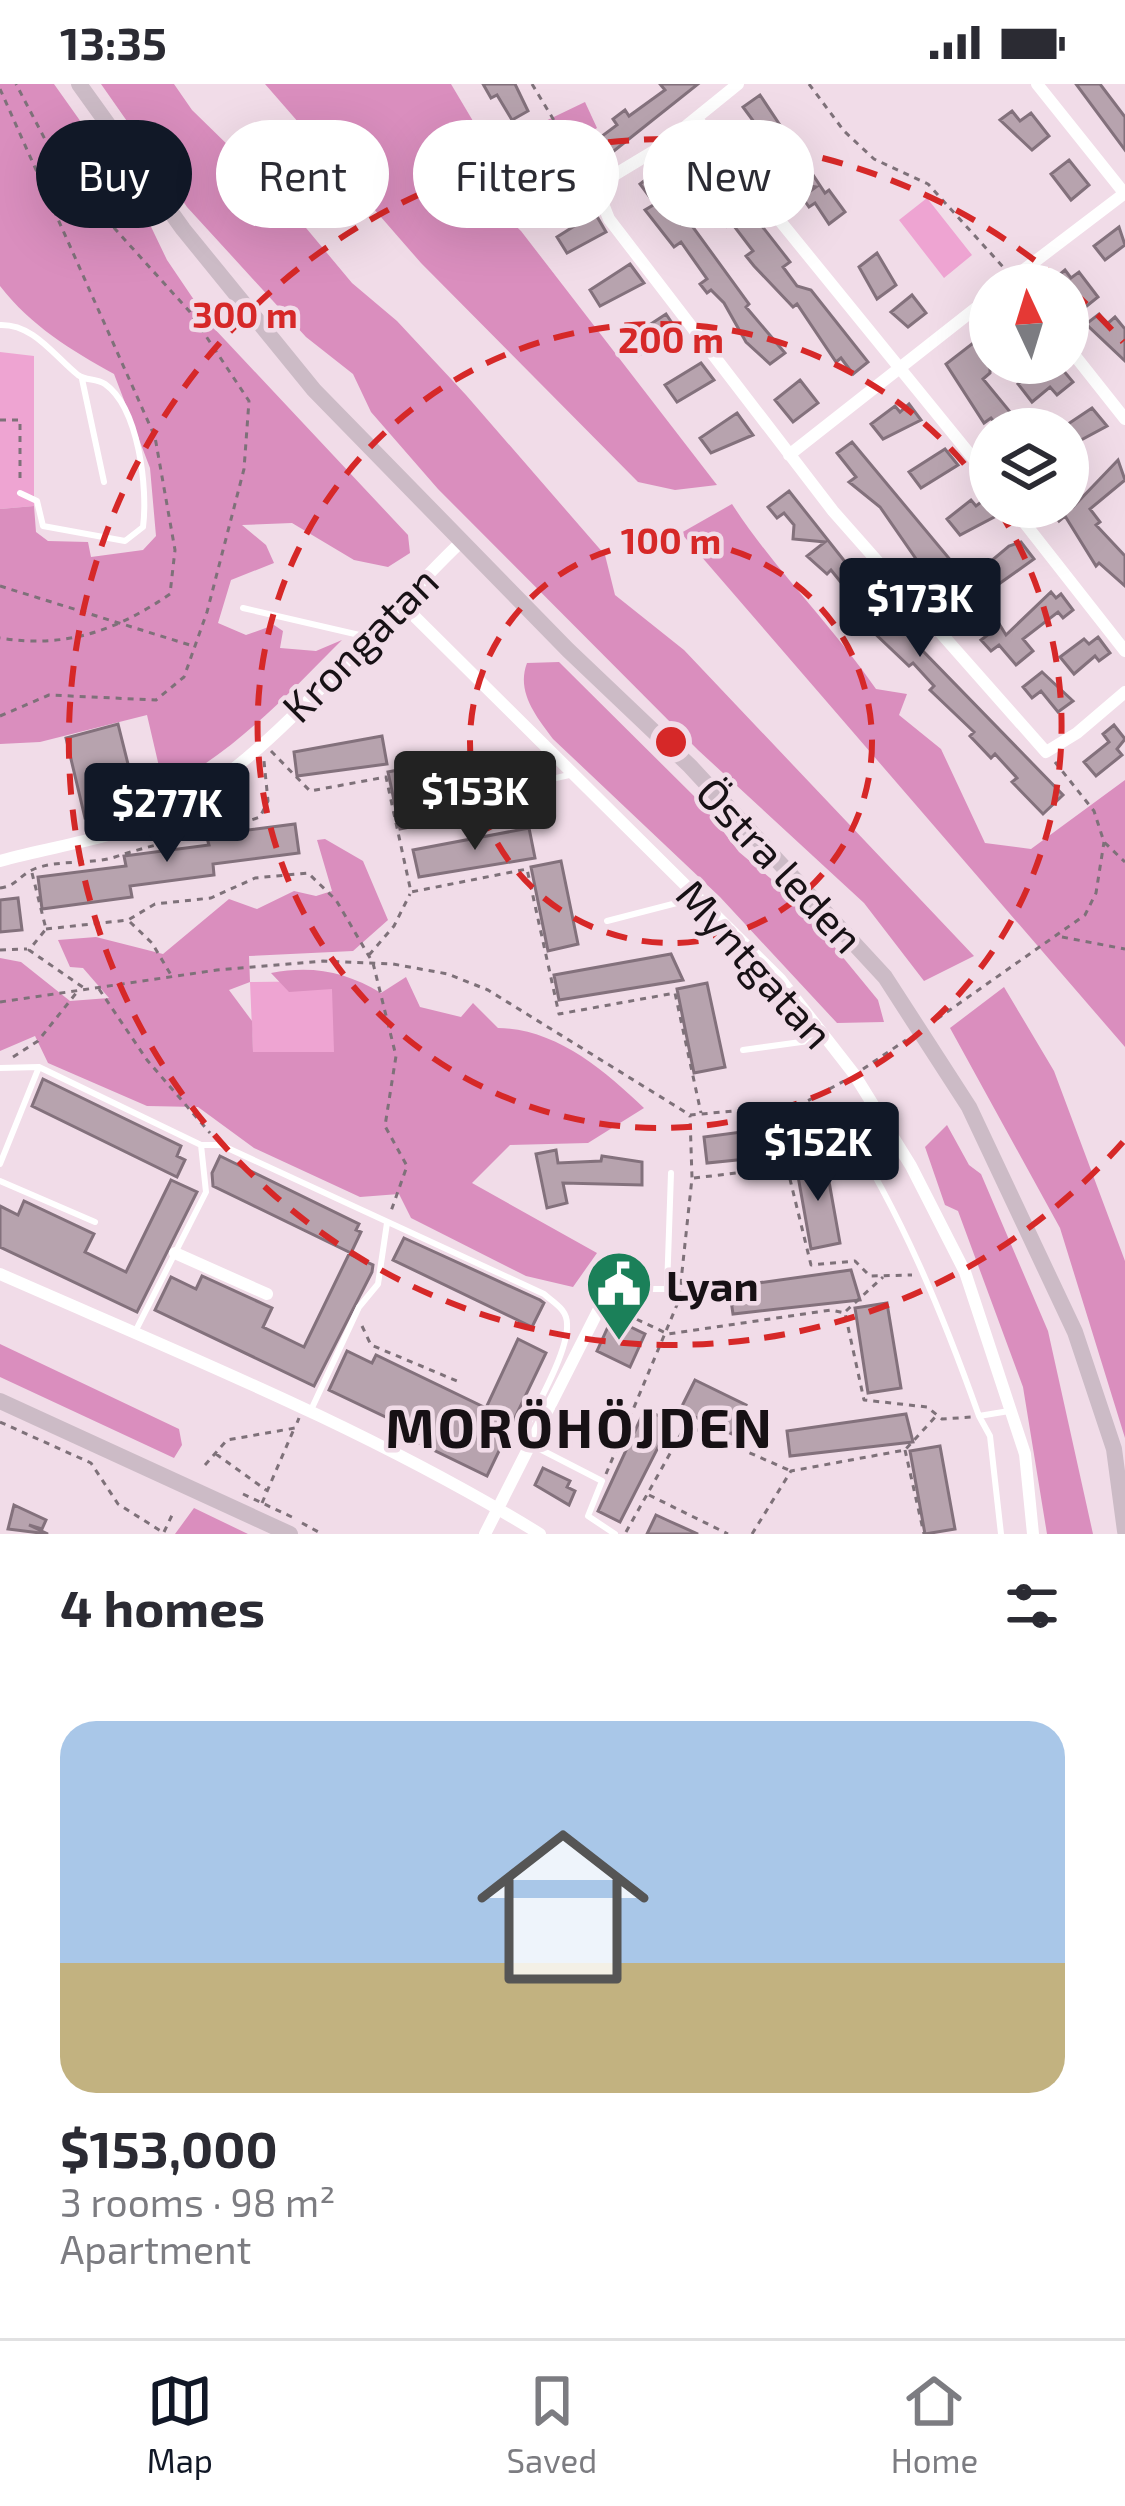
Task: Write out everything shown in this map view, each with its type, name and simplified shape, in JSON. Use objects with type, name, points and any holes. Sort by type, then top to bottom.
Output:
[{"type":"street","name":"Östra leden","points":[[79,84],[183,229],[314,390],[690,766],[885,976],[969,1107],[1075,1332],[1114,1449],[1125,1532]]},
{"type":"street","points":[[619,171],[697,119],[738,84]]},
{"type":"street","points":[[1036,84],[1125,194],[1036,264]]},
{"type":"street","points":[[697,119],[969,453]]},
{"type":"street","points":[[616,228],[789,455],[911,604],[1046,752],[1077,733],[1125,692]]},
{"type":"street","points":[[789,455],[969,314]]},
{"type":"street","points":[[1089,374],[1125,419]]},
{"type":"street","points":[[1028,528],[1125,651]]},
{"type":"street","name":"Krongatan","points":[[0,861],[153,820],[229,771],[371,638],[461,542]]},
{"type":"street","name":"Myntgatan","points":[[402,604],[780,979],[854,1074],[891,1133],[964,1272],[1025,1454],[1033,1534]]},
{"type":"street","points":[[175,1253],[267,1294]]},
{"type":"street","points":[[0,1274],[308,1409],[540,1534]]},
{"type":"street","points":[[485,1534],[547,1399],[602,1303],[619,1289]]},
{"type":"street","points":[[0,1402],[290,1534]]},
{"type":"lane","points":[[0,325],[34,336],[82,379],[105,384],[131,429],[144,482],[140,534],[115,541],[49,530],[37,501],[20,493]]},
{"type":"lane","points":[[82,379],[104,482]]},
{"type":"lane","points":[[244,608],[371,638]]},
{"type":"lane","points":[[466,800],[572,774]]},
{"type":"lane","points":[[608,921],[699,897]]},
{"type":"lane","points":[[743,1049],[827,1039]]},
{"type":"lane","points":[[0,1066],[39,1066],[201,1145],[221,1145],[544,1294],[564,1311],[568,1326],[547,1399]]},
{"type":"lane","points":[[0,1164],[39,1066]]},
{"type":"lane","points":[[843,1122],[926,1275],[989,1436],[1001,1534]]},
{"type":"lane","points":[[856,1144],[891,1133]]},
{"type":"lane","points":[[134,1333],[206,1192],[201,1145]]},
{"type":"lane","points":[[619,1289],[667,1288],[671,1173]]},
{"type":"lane","points":[[0,1181],[95,1222]]},
{"type":"lane","points":[[308,1409],[356,1314],[378,1284],[387,1222]]},
{"type":"lane","points":[[980,1416],[1013,1411]]},
{"type":"lane","points":[[525,1443],[602,1481],[588,1516],[615,1534]]},
{"type":"path","points":[[0,716],[49,695],[156,700],[184,677],[244,469],[249,401],[190,312],[60,168],[16,84]]},
{"type":"path","points":[[532,84],[555,120]]},
{"type":"path","points":[[809,84],[844,131],[874,159],[928,184],[996,264]]},
{"type":"path","points":[[0,89],[155,437],[176,550],[170,594],[128,623],[35,644],[0,638]]},
{"type":"path","points":[[0,420],[20,420],[20,493]]},
{"type":"path","points":[[0,586],[195,646]]},
{"type":"path","points":[[0,888],[13,886],[32,870],[115,856],[137,846],[189,838],[260,817],[268,801],[261,741]]},
{"type":"path","points":[[261,741],[310,791],[386,777],[411,892],[394,926],[368,956]]},
{"type":"path","points":[[937,1019],[1060,937],[1085,915],[1096,893],[1104,842],[1094,811],[1046,752]]},
{"type":"path","points":[[1104,842],[1125,862]]},
{"type":"path","points":[[29,853],[46,929]]},
{"type":"path","points":[[411,892],[527,868],[559,1014],[675,993],[701,1114]]},
{"type":"path","points":[[29,950],[46,929],[128,920],[155,904],[211,898],[255,878],[308,873],[336,900],[373,963],[397,1056],[385,1126],[407,1166],[387,1222]]},
{"type":"path","points":[[128,920],[152,943],[171,977]]},
{"type":"path","points":[[1060,937],[1125,949]]},
{"type":"path","points":[[0,950],[29,950],[86,989]]},
{"type":"path","points":[[0,1002],[323,961],[448,974],[488,990],[690,1115],[800,1105],[906,1040]]},
{"type":"path","points":[[98,988],[147,1060],[221,1145]]},
{"type":"path","points":[[0,1066],[38,1041],[78,991]]},
{"type":"path","points":[[38,1041],[39,1066]]},
{"type":"path","points":[[602,1481],[668,1334],[687,1255],[690,1115]]},
{"type":"path","points":[[692,1178],[787,1167],[843,1122]]},
{"type":"path","points":[[787,1167],[811,1265],[856,1261],[870,1276],[926,1275]]},
{"type":"path","points":[[845,1312],[884,1276]]},
{"type":"path","points":[[602,1303],[668,1334],[831,1310],[845,1312]]},
{"type":"path","points":[[845,1312],[864,1400],[927,1406],[937,1414],[980,1416]]},
{"type":"path","points":[[356,1314],[371,1345],[457,1381]]},
{"type":"path","points":[[261,1505],[308,1409]]},
{"type":"path","points":[[625,1534],[686,1425],[790,1472],[904,1450],[937,1414]]},
{"type":"path","points":[[0,1422],[91,1463],[118,1504],[164,1533],[173,1511]]},
{"type":"path","points":[[205,1465],[226,1440],[295,1428]]},
{"type":"path","points":[[904,1450],[925,1534]]},
{"type":"path","points":[[215,1453],[268,1491]]},
{"type":"path","points":[[752,1534],[790,1472]]},
{"type":"path","points":[[647,1494],[728,1534]]},
{"type":"shaded area","points":[[0,84],[54,84],[80,120],[36,120],[36,228],[152,228],[211,325],[408,535],[410,553],[388,567],[354,560],[292,523],[242,525],[266,545],[274,563],[231,580],[218,623],[246,635],[274,625],[283,631],[280,648],[316,651],[342,640],[237,740],[164,788],[147,715],[40,742],[0,744],[0,509],[34,506],[36,532],[48,541],[88,542],[91,557],[143,550],[156,536],[150,468],[114,374],[38,325],[0,286]]},
{"type":"shaded area","points":[[101,84],[174,84],[216,133],[216,228],[306,228],[352,283],[397,321],[466,395],[605,555],[615,595],[684,650],[974,956],[924,981],[864,903],[698,750],[438,489],[371,412],[353,374],[306,337],[192,212],[192,120],[126,120]]},
{"type":"shaded area","points":[[265,84],[451,84],[472,120],[413,120],[413,228],[518,228],[717,485],[675,490],[638,482],[421,263],[389,226],[389,120],[296,120]]},
{"type":"shaded area","points":[[585,102],[593,120],[547,120]]},
{"type":"shaded area","points":[[927,198],[972,255],[944,278],[899,220]]},
{"type":"shaded area","points":[[0,352],[34,356],[34,506],[0,509]]},
{"type":"shaded area","points":[[732,504],[876,689],[907,694],[899,715],[941,749],[985,843],[1031,849],[1125,780],[1125,1047],[681,533]]},
{"type":"shaded area","points":[[559,662],[702,804],[739,852],[795,899],[878,1000],[884,1022],[837,1023],[720,897],[553,739],[530,703],[524,674],[527,663]]},
{"type":"shaded area","points":[[325,839],[363,861],[388,920],[353,951],[249,956],[250,982],[229,990],[252,1021],[253,1052],[334,1052],[332,989],[289,992],[271,973],[315,970],[342,975],[381,993],[406,977],[420,1007],[461,1017],[473,1003],[498,1028],[540,1035],[595,1066],[644,1108],[588,1143],[510,1145],[472,1183],[597,1253],[573,1287],[526,1276],[411,1218],[399,1194],[360,1197],[254,1148],[198,1107],[147,1106],[48,1063],[35,1036],[0,1051],[0,958],[21,962],[70,1001],[109,998],[83,968],[70,967],[58,940],[96,937],[163,954],[229,899],[257,909],[294,891],[316,896],[332,891],[317,840]]},
{"type":"shaded area","points":[[333,981],[335,1052],[253,1052],[250,982]]},
{"type":"shaded area","points":[[1004,987],[1054,1071],[1125,1261],[1125,1438],[1060,1228],[950,1028]]},
{"type":"shaded area","points":[[947,1125],[969,1165],[981,1174],[1048,1331],[1093,1534],[1047,1534],[1023,1387],[958,1211],[945,1205],[925,1147]]},
{"type":"shaded area","points":[[0,1344],[179,1429],[182,1445],[174,1458],[0,1377]]},
{"type":"shaded area","points":[[194,1508],[248,1534],[175,1534]]},
{"type":"building","points":[[483,84],[515,84],[528,111],[512,120],[497,95],[491,98]]},
{"type":"building","points":[[660,84],[698,84],[653,120],[643,120],[643,128],[619,147],[619,120],[613,119],[625,110],[629,116],[665,90]]},
{"type":"building","points":[[1076,84],[1100,84],[1125,117],[1125,150]]},
{"type":"building","points":[[760,95],[777,120],[753,120],[743,107]]},
{"type":"building","points":[[1012,111],[1020,121],[1031,113],[1049,136],[1032,150],[1000,120]]},
{"type":"building","points":[[1069,160],[1089,185],[1071,200],[1051,174]]},
{"type":"building","points":[[814,176],[845,212],[829,224],[814,204]]},
{"type":"building","points":[[1119,227],[1125,245],[1105,260],[1094,246]]},
{"type":"building","points":[[571,228],[604,228],[606,232],[567,253],[557,237]]},
{"type":"building","points":[[659,228],[694,228],[749,304],[746,307],[785,353],[770,364],[746,342],[724,303],[700,284],[707,279],[681,242],[674,247]]},
{"type":"building","points":[[736,228],[763,228],[790,262],[783,267],[797,286],[811,290],[868,362],[853,374],[841,358],[836,362],[797,304],[793,307],[746,256],[753,251]]},
{"type":"building","points":[[877,253],[896,285],[877,299],[859,267]]},
{"type":"building","points":[[630,264],[644,283],[600,306],[590,290]]},
{"type":"building","points":[[912,295],[926,313],[908,327],[891,312]]},
{"type":"building","points":[[666,314],[680,335],[656,352],[651,346],[639,355],[628,339]]},
{"type":"building","points":[[1099,314],[1107,324],[1115,317],[1125,329],[1125,361],[1089,327]]},
{"type":"building","points":[[969,346],[969,384],[987,384],[1007,408],[974,408],[946,364]]},
{"type":"building","points":[[701,363],[714,380],[677,402],[665,385]]},
{"type":"building","points":[[800,380],[818,403],[793,422],[775,400]]},
{"type":"building","points":[[1018,384],[1071,384],[1057,395],[1050,387],[1032,402]]},
{"type":"building","points":[[909,404],[921,420],[883,439],[871,424],[895,406],[900,412]]},
{"type":"building","points":[[1089,410],[1107,426],[1089,436]]},
{"type":"building","points":[[737,413],[753,435],[711,453],[700,438]]},
{"type":"building","points":[[852,442],[972,586],[989,573],[984,567],[1021,542],[1034,559],[982,596],[1006,635],[1051,592],[1056,598],[1061,594],[1073,610],[1063,618],[1058,612],[1023,639],[1033,651],[1016,665],[999,645],[991,651],[981,640],[989,634],[968,609],[953,604],[944,593],[961,579],[930,579],[880,507],[849,482],[856,477],[837,453]]},
{"type":"building","points":[[945,449],[958,465],[921,488],[909,472]]},
{"type":"building","points":[[1118,460],[1125,480],[1090,509],[1100,522],[1096,525],[1125,556],[1125,586],[1099,563],[1096,566],[1072,528],[1089,528],[1089,490]]},
{"type":"building","points":[[789,491],[884,611],[1063,795],[1043,814],[1012,782],[1017,778],[995,754],[991,758],[970,736],[974,732],[930,690],[934,686],[913,663],[909,666],[868,627],[831,570],[827,574],[807,556],[825,542],[793,539],[794,525],[784,513],[777,518],[768,507]]},
{"type":"building","points":[[969,502],[969,528],[973,528],[960,535],[947,519]]},
{"type":"building","points":[[1098,637],[1110,653],[1099,661],[1095,656],[1074,674],[1060,657],[1084,639],[1089,644]]},
{"type":"building","points":[[1042,672],[1073,701],[1058,712],[1041,691],[1032,698],[1023,687]]},
{"type":"building","points":[[118,724],[138,804],[85,818],[66,738]]},
{"type":"building","points":[[1114,725],[1125,739],[1117,749],[1122,755],[1096,776],[1084,762],[1109,742],[1103,734]]},
{"type":"building","points":[[382,736],[387,764],[297,776],[294,752]]},
{"type":"building","points":[[418,766],[430,823],[400,829],[388,772]]},
{"type":"building","points":[[211,814],[217,834],[295,824],[299,853],[213,864],[214,875],[130,886],[132,897],[42,909],[38,877],[126,866],[124,856],[209,845],[201,817]]},
{"type":"building","points":[[529,828],[535,858],[419,877],[413,850]]},
{"type":"building","points":[[561,861],[578,944],[548,951],[531,867]]},
{"type":"building","points":[[18,898],[22,930],[0,932],[0,900]]},
{"type":"building","points":[[671,954],[683,980],[559,1000],[554,975]]},
{"type":"building","points":[[707,983],[725,1067],[694,1073],[677,989]]},
{"type":"building","points":[[43,1079],[181,1146],[177,1156],[185,1160],[177,1177],[32,1106]]},
{"type":"building","points":[[794,1125],[801,1139],[796,1140],[798,1154],[707,1163],[704,1137]]},
{"type":"building","points":[[556,1150],[558,1163],[601,1161],[602,1156],[642,1162],[642,1185],[563,1183],[567,1203],[547,1208],[536,1154]]},
{"type":"building","points":[[220,1156],[359,1224],[356,1230],[361,1232],[351,1253],[213,1186],[212,1173]]},
{"type":"building","points":[[825,1159],[840,1243],[811,1249],[796,1165]]},
{"type":"building","points":[[171,1180],[197,1192],[137,1312],[0,1247],[0,1206],[18,1215],[24,1201],[94,1234],[85,1252],[126,1272]]},
{"type":"building","points":[[404,1238],[540,1300],[544,1303],[532,1327],[393,1260]]},
{"type":"building","points":[[349,1254],[373,1265],[372,1272],[314,1386],[155,1310],[171,1277],[196,1289],[202,1276],[272,1308],[263,1327],[304,1347]]},
{"type":"building","points":[[851,1270],[860,1300],[733,1314],[729,1287]]},
{"type":"building","points":[[887,1303],[901,1388],[868,1393],[855,1308]]},
{"type":"building","points":[[612,1318],[645,1334],[630,1367],[597,1351]]},
{"type":"building","points":[[518,1339],[546,1353],[487,1476],[415,1441],[419,1433],[329,1390],[347,1351],[372,1363],[376,1355],[486,1408]]},
{"type":"building","points":[[695,1380],[746,1405],[732,1434],[680,1410]]},
{"type":"building","points":[[645,1409],[671,1422],[620,1522],[598,1511]]},
{"type":"building","points":[[906,1414],[913,1442],[790,1456],[787,1431]]},
{"type":"building","points":[[940,1446],[955,1529],[925,1534],[910,1451]]},
{"type":"building","points":[[543,1468],[570,1481],[567,1487],[575,1491],[569,1505],[535,1485]]},
{"type":"building","points":[[14,1505],[46,1520],[42,1529],[29,1525],[48,1534],[8,1529]]},
{"type":"building","points":[[656,1515],[669,1521],[698,1534],[647,1534]]},
{"type":"place","name":"Lyan","points":[[619,1343]]},
{"type":"district","name":"MORÖHÖJDEN","points":[[580,1426]]}]
